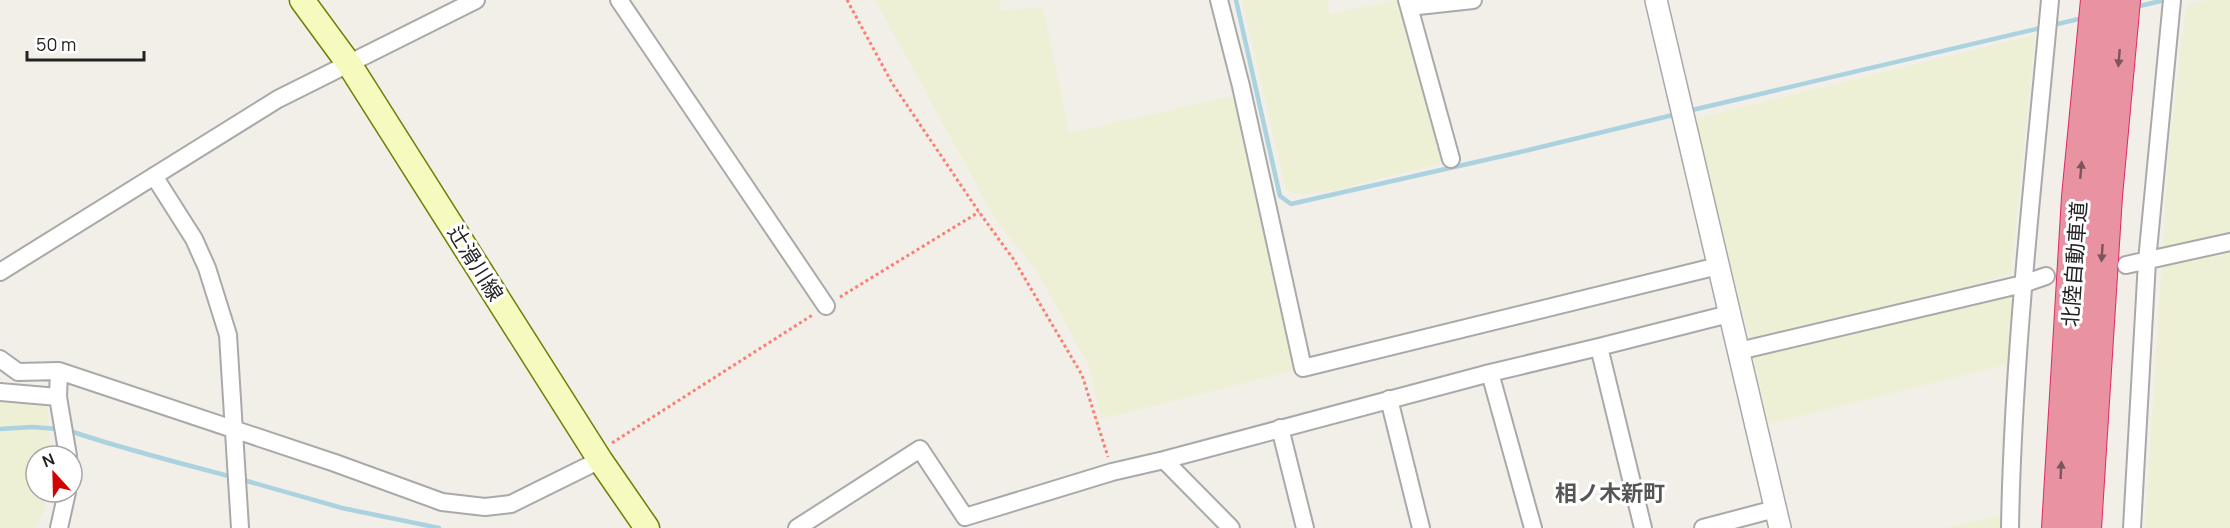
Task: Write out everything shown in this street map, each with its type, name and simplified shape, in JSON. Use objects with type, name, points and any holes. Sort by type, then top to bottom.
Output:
[{"type":"highway","name":"北陸自動車道","points":[[2058,528],[2078,197],[2097,0]]},
{"type":"highway","name":"北陸自動車道","points":[[2085,528],[2105,207],[2124,0]]},
{"type":"main road","name":"辻滑川線","points":[[302,0],[349,64],[600,460],[647,528]]},
{"type":"street","points":[[0,272],[278,99],[476,0]]},
{"type":"street","points":[[619,0],[825,306]]},
{"type":"street","points":[[1219,0],[1241,86],[1304,368],[1718,266]]},
{"type":"street","points":[[1451,159],[1408,4],[1473,0]]},
{"type":"street","points":[[1656,0],[1778,519],[1703,528]]},
{"type":"street","points":[[2010,528],[2012,444],[2023,284],[2050,0]]},
{"type":"street","points":[[2132,528],[2148,261],[2172,0]]},
{"type":"street","points":[[154,176],[194,238],[207,268],[228,335],[240,528]]},
{"type":"street","points":[[2126,265],[2230,242]]},
{"type":"street","points":[[1739,351],[2023,284],[2046,276]]},
{"type":"street","points":[[797,528],[920,449],[971,522],[1112,472],[1490,373],[1730,314]]},
{"type":"street","points":[[1599,347],[1643,528]]},
{"type":"street","points":[[0,359],[18,372],[59,371],[232,428],[442,502],[485,507],[511,504],[600,460]]},
{"type":"street","points":[[59,371],[58,397],[66,444]]},
{"type":"street","points":[[1490,373],[1533,528]]},
{"type":"street","points":[[0,392],[58,397]]},
{"type":"street","points":[[1389,399],[1422,528]]},
{"type":"street","points":[[1280,428],[1305,528]]},
{"type":"street","points":[[1164,460],[1231,528]]},
{"type":"street","points":[[59,528],[64,504]]},
{"type":"path","points":[[846,0],[892,83],[978,212],[1014,260],[1083,375],[1112,472]]},
{"type":"path","points":[[600,460],[610,444],[825,306],[978,212]]},
{"type":"green space","points":[[875,0],[1001,0],[1000,11],[1043,7],[1069,133],[1237,95],[1296,370],[1101,419],[1089,366],[1036,270],[997,222]]},
{"type":"green space","points":[[1242,0],[1327,0],[1330,14],[1399,0],[1445,162],[1333,191],[1296,195],[1286,190]]},
{"type":"green space","points":[[2207,0],[2230,0],[2230,528],[2145,528],[2169,148],[2186,5]]},
{"type":"green space","points":[[2035,35],[2011,275],[1750,340],[1694,119]]},
{"type":"green space","points":[[2015,291],[2009,364],[1769,424],[1753,357]]},
{"type":"green space","points":[[5,399],[47,405],[50,444],[24,444],[24,504],[45,504],[35,528],[0,528],[0,401]]},
{"type":"green space","points":[[2003,515],[2003,528],[1942,528]]},
{"type":"waterway","points":[[1236,0],[1280,196],[1291,204],[1677,114]]},
{"type":"waterway","points":[[2135,7],[2165,0]]},
{"type":"waterway","points":[[1688,111],[2083,18]]},
{"type":"waterway","points":[[0,429],[32,427],[59,429]]},
{"type":"waterway","points":[[67,430],[232,477]]},
{"type":"waterway","points":[[240,479],[342,508],[439,528]]},
{"type":"district","name":"相ノ木新町","points":[[1610,493]]}]
